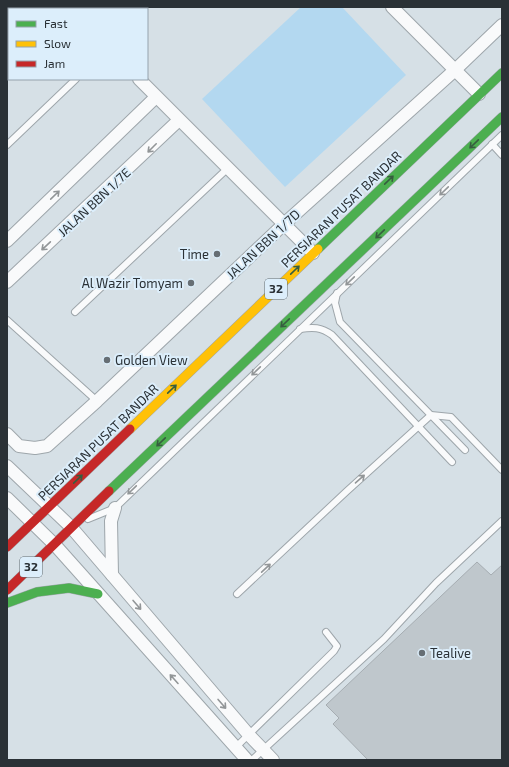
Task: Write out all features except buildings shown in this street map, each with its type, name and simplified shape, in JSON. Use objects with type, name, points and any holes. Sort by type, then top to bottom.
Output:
[{"type":"main road","name":"PERSIARAN PUSAT BANDAR","points":[[7,547],[502,73]]},
{"type":"main road","name":"32","points":[[7,590],[71,527],[502,117]]},
{"type":"main road","points":[[7,603],[37,592],[69,588],[98,594]]},
{"type":"street","points":[[392,7],[479,94]]},
{"type":"street","name":"JALAN BBN 1/7D","points":[[7,434],[19,446],[36,448],[47,446],[97,401],[284,224],[455,70],[502,25]]},
{"type":"street","points":[[140,80],[227,169],[313,253]]},
{"type":"street","points":[[7,241],[156,97]]},
{"type":"street","name":"JALAN BBN 1/7E","points":[[7,282],[179,120]]},
{"type":"street","points":[[7,466],[71,527],[272,760]]},
{"type":"street","points":[[7,498],[54,544],[247,760]]},
{"type":"street","points":[[112,575],[111,521],[115,508]]},
{"type":"lane","points":[[7,145],[75,80]]},
{"type":"lane","points":[[71,527],[115,508],[502,135]]},
{"type":"lane","points":[[492,144],[502,155]]},
{"type":"lane","points":[[75,312],[227,169]]},
{"type":"lane","points":[[337,294],[335,303],[340,322],[465,450]]},
{"type":"lane","points":[[7,320],[97,401]]},
{"type":"lane","points":[[300,329],[314,327],[325,329],[332,335],[452,462]]},
{"type":"lane","points":[[237,594],[431,414]]},
{"type":"lane","points":[[431,414],[451,417],[502,470]]},
{"type":"lane","points":[[252,760],[384,639],[436,583],[502,521]]},
{"type":"lane","points":[[235,748],[334,651],[337,646],[326,632]]},
{"type":"shaded area","points":[[301,7],[342,7],[406,75],[285,187],[202,99]]},
{"type":"traffic: fast","points":[[318,249],[502,73]]},
{"type":"traffic: fast","points":[[109,491],[502,117]]},
{"type":"traffic: fast","points":[[7,603],[37,592],[69,588],[98,594]]},
{"type":"traffic: slow","points":[[130,429],[318,249]]},
{"type":"traffic: jam","points":[[7,547],[130,429]]},
{"type":"traffic: jam","points":[[7,590],[109,491]]},
{"type":"place","name":"Time","points":[[217,254]]},
{"type":"place","name":"Al Wazir Tomyam","points":[[191,283]]},
{"type":"place","name":"Golden View","points":[[107,360]]},
{"type":"place","name":"Tealive","points":[[422,653]]}]
